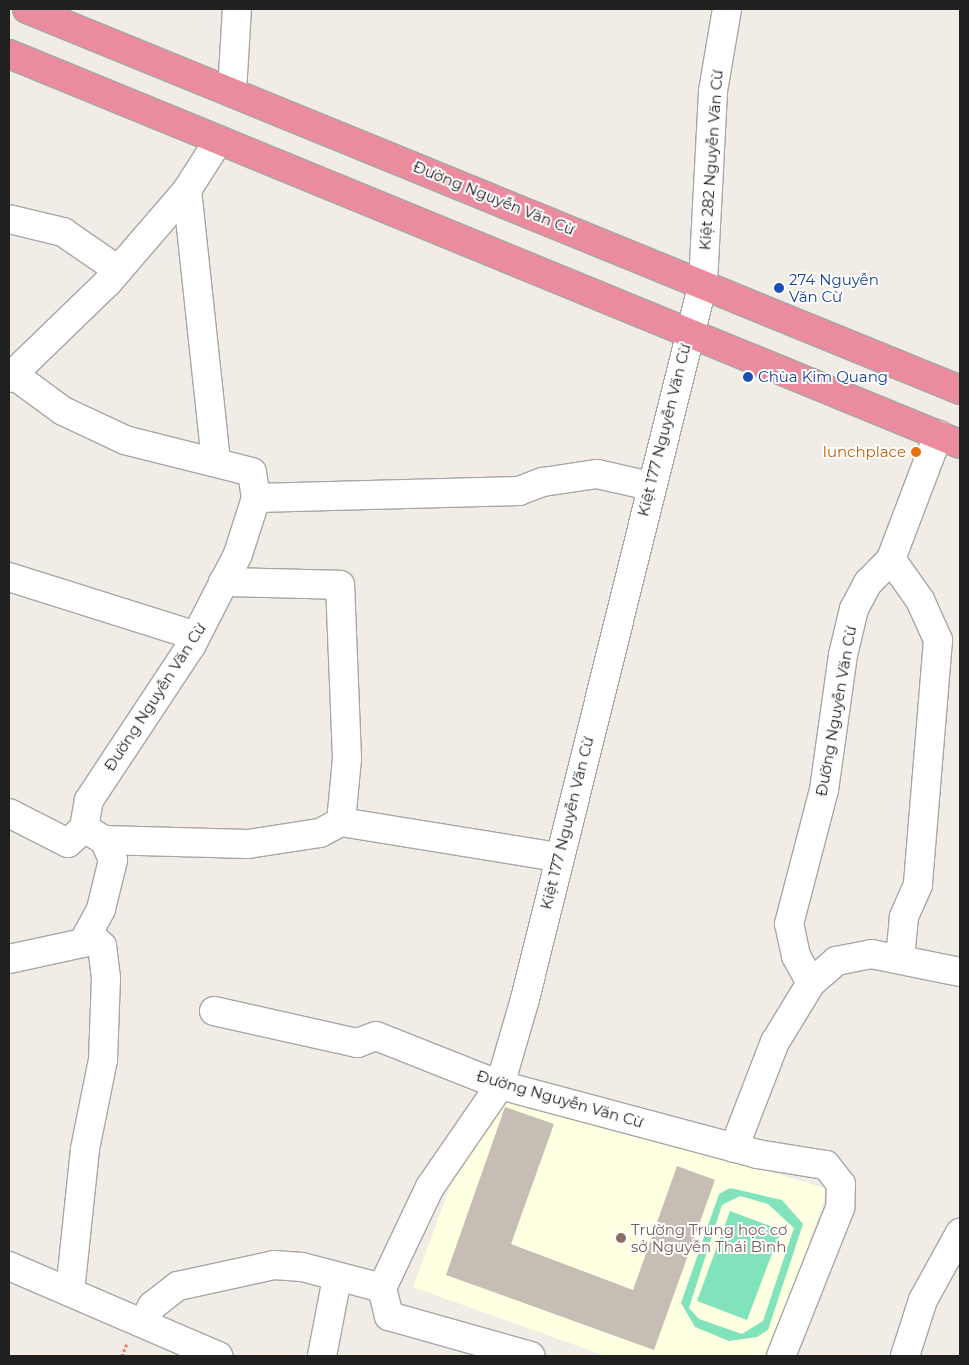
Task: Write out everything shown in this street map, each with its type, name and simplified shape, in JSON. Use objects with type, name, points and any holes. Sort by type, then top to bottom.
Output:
[{"type":"highway","name":"Đường Nguyễn Văn Cừ","points":[[31,10],[703,283],[960,390]]},
{"type":"highway","points":[[9,54],[949,440]]},
{"type":"street","points":[[232,92],[237,9]]},
{"type":"street","name":"Kiệt 282 Nguyễn Văn Cừ","points":[[688,332],[703,283],[713,92],[727,9]]},
{"type":"street","points":[[219,140],[187,190],[118,270],[11,377],[63,411],[125,440],[216,460],[252,472],[256,498],[519,492],[543,482],[597,474],[650,486]]},
{"type":"street","points":[[187,190],[216,460]]},
{"type":"street","points":[[9,219],[63,232],[118,270]]},
{"type":"street","name":"Kiệt 177 Nguyễn Văn Cừ","points":[[382,1288],[430,1187],[500,1085],[688,332]]},
{"type":"street","points":[[900,958],[904,917],[918,885],[938,640],[920,600],[891,559],[949,440]]},
{"type":"street","name":"Đường Nguyễn Văn Cừ","points":[[94,834],[89,800],[196,636],[223,582],[256,498]]},
{"type":"street","name":"Đường Nguyễn Văn Cừ","points":[[811,984],[796,956],[789,924],[824,790],[843,655],[854,609],[868,583],[891,559]]},
{"type":"street","points":[[9,577],[196,636]]},
{"type":"street","points":[[223,582],[340,584],[347,758],[341,822]]},
{"type":"street","points":[[9,813],[68,843],[94,834],[248,844],[320,833],[341,822],[558,857]]},
{"type":"street","points":[[9,958],[83,943],[101,909],[114,860],[94,834]]},
{"type":"street","points":[[70,1292],[85,1149],[103,1060],[106,978],[102,946],[88,933]]},
{"type":"street","points":[[734,1148],[775,1042],[811,984],[836,961],[871,954],[900,958],[960,972]]},
{"type":"street","name":"Đường Nguyễn Văn Cừ","points":[[214,1011],[357,1043],[376,1036],[500,1085],[734,1148],[826,1165],[841,1184],[840,1208],[781,1356]]},
{"type":"street","points":[[905,1356],[924,1300],[960,1232]]},
{"type":"street","points":[[143,1323],[152,1306],[178,1286],[274,1265],[302,1267],[337,1278],[382,1288],[388,1316],[530,1356]]},
{"type":"street","points":[[9,1266],[218,1356]]},
{"type":"street","points":[[322,1356],[337,1278]]},
{"type":"shaded area","name":"Trường Trung học cơ sở Nguyễn Thái Bình","points":[[506,1093],[828,1189],[769,1356],[606,1356],[413,1287],[456,1171]]},
{"type":"green space","points":[[730,1188],[782,1200],[803,1224],[768,1330],[757,1337],[729,1341],[695,1327],[681,1303],[719,1194]],"holes":[[[740,1196],[768,1204],[794,1228],[763,1321],[742,1334],[699,1319],[689,1308],[722,1205]]]},
{"type":"green space","points":[[730,1211],[781,1230],[747,1320],[697,1301]]},
{"type":"building","points":[[505,1107],[554,1124],[511,1244],[633,1290],[677,1166],[715,1180],[654,1350],[446,1275]]},
{"type":"place","name":"274 Nguyễn Văn Cừ","points":[[779,288]]},
{"type":"place","name":"Chùa Kim Quang","points":[[748,377]]},
{"type":"place","name":"lunchplace","points":[[916,452]]},
{"type":"place","name":"Trường Trung học cơ sở Nguyễn Thái Bình","points":[[621,1238]]}]
